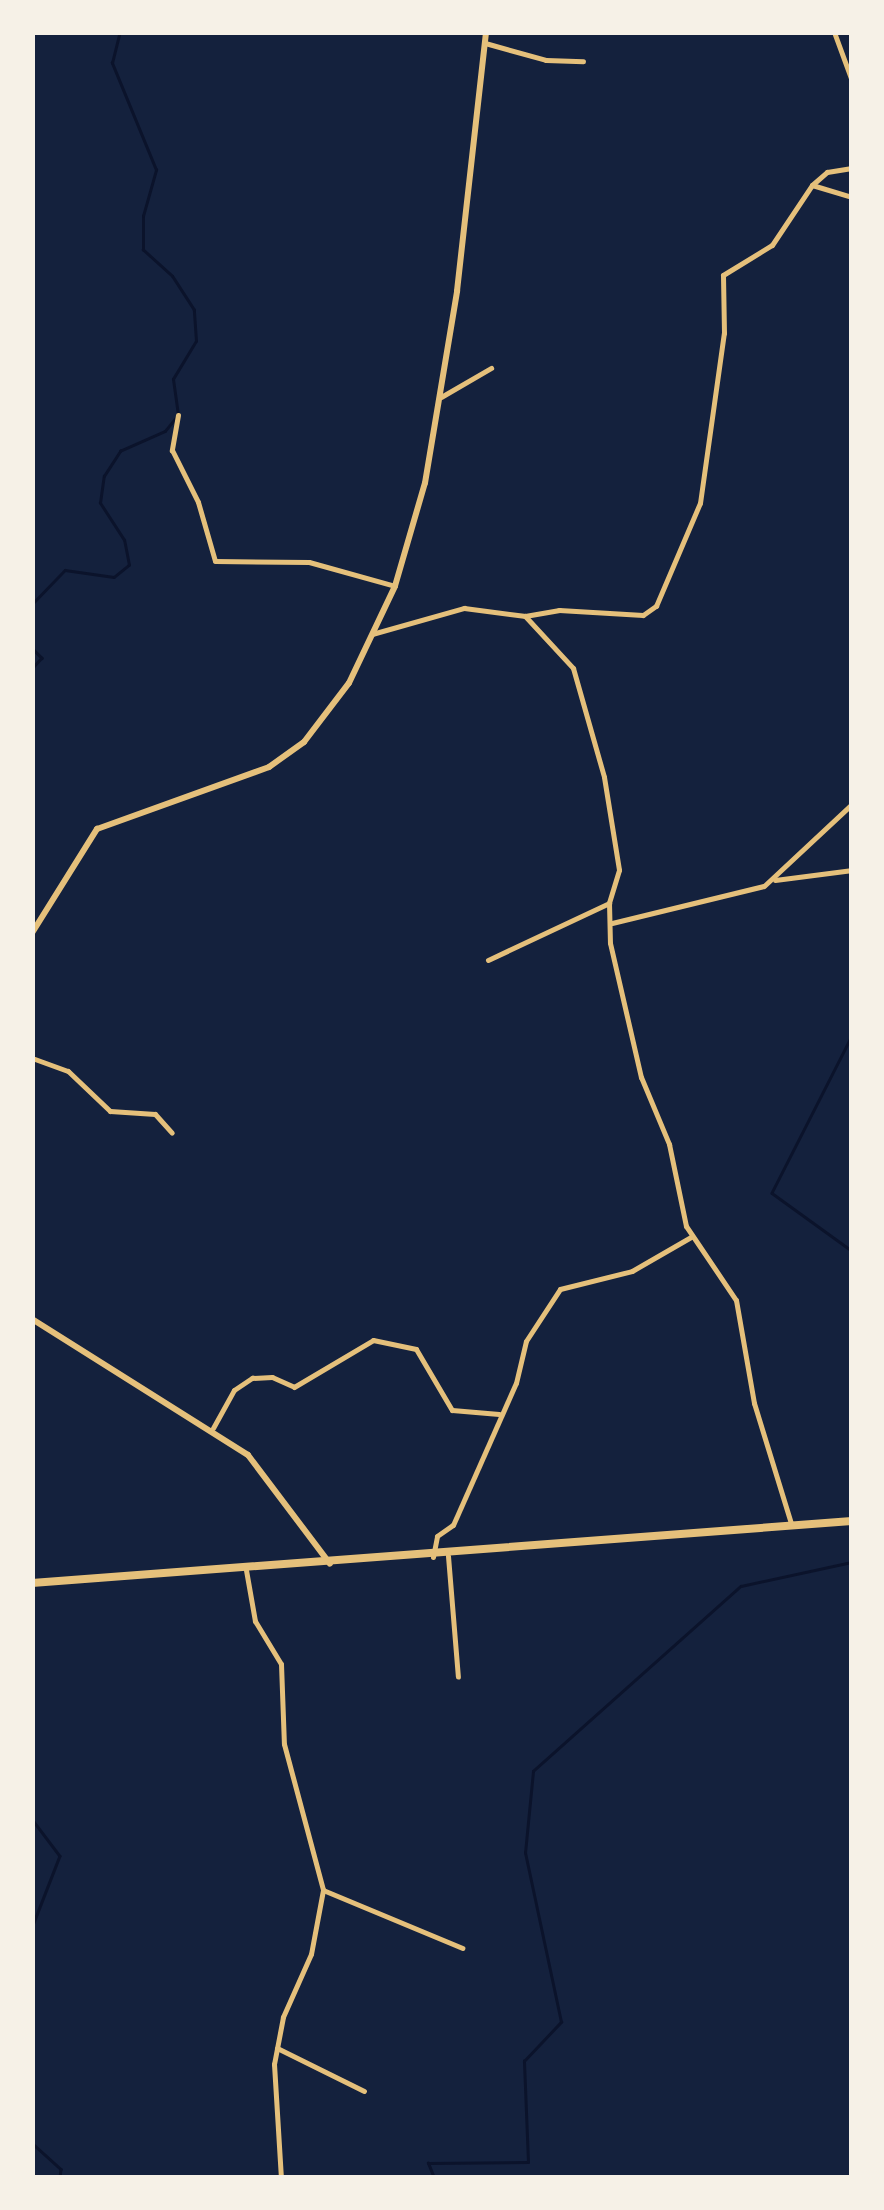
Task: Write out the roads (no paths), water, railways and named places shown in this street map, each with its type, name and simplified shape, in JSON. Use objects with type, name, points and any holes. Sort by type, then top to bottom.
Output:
[{"type":"main road","points":[[32,1584],[697,1538],[791,1523],[852,1521]]},
{"type":"street","points":[[32,933],[97,829],[245,780],[304,742],[349,683],[394,586],[426,483],[441,397],[486,32]]},
{"type":"street","points":[[834,32],[852,81]]},
{"type":"street","points":[[485,43],[546,60],[583,61]]},
{"type":"street","points":[[371,634],[464,608],[525,616],[572,609],[628,616],[656,606],[700,503],[724,333],[723,276],[772,245],[812,185],[827,172],[852,168]]},
{"type":"street","points":[[812,185],[852,198]]},
{"type":"street","points":[[441,397],[491,368]]},
{"type":"street","points":[[178,414],[172,450],[198,502],[214,560],[309,562],[394,586]]},
{"type":"street","points":[[525,616],[573,668],[604,776],[618,870],[609,903],[614,968],[641,1077],[669,1144],[692,1236],[721,1269],[736,1300],[754,1403],[791,1523]]},
{"type":"street","points":[[771,881],[852,804]]},
{"type":"street","points":[[612,923],[771,881],[852,870]]},
{"type":"street","points":[[488,960],[609,903]]},
{"type":"street","points":[[32,1058],[68,1070],[110,1111],[155,1114],[172,1133]]},
{"type":"street","points":[[433,1557],[437,1536],[453,1525],[526,1341],[565,1284],[632,1271],[692,1236]]},
{"type":"street","points":[[32,1319],[213,1428],[259,1465],[330,1564]]},
{"type":"street","points":[[213,1428],[234,1390],[252,1378],[272,1377],[294,1387],[373,1340],[406,1344],[425,1357],[436,1389],[452,1410],[500,1414]]},
{"type":"street","points":[[448,1556],[458,1677]]},
{"type":"street","points":[[246,1570],[254,1621],[281,1664],[284,1744],[323,1890],[311,1954],[282,2016],[272,2081],[280,2178]]},
{"type":"street","points":[[323,1890],[462,1948]]},
{"type":"street","points":[[277,2048],[364,2091]]},
{"type":"waterway","points":[[32,604],[65,570],[114,577],[129,565],[124,540],[100,503],[104,476],[120,451],[165,431],[178,415],[173,379],[196,341],[194,310],[172,276],[143,250],[143,216],[156,170],[112,63],[120,32]]},
{"type":"waterway","points":[[32,648],[42,658],[32,669]]},
{"type":"waterway","points":[[852,1036],[772,1193],[852,1251]]},
{"type":"waterway","points":[[434,2178],[428,2163],[528,2162],[524,2061],[561,2022],[525,1853],[533,1771],[741,1586],[852,1562]]},
{"type":"waterway","points":[[32,1819],[60,1856],[32,1928]]},
{"type":"waterway","points":[[32,2143],[61,2169],[60,2178]]}]
